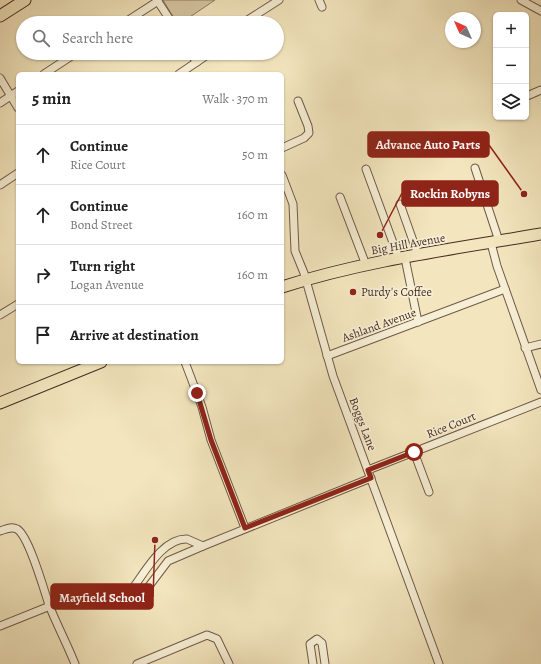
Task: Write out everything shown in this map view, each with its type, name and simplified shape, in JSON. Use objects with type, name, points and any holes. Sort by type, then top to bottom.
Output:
[{"type":"main road","points":[[0,16],[25,0]]},
{"type":"main road","name":"Big Hill Avenue","points":[[284,286],[366,264],[541,234]]},
{"type":"main road","points":[[0,403],[96,364]]},
{"type":"street","points":[[254,16],[279,0]]},
{"type":"street","points":[[319,0],[322,8]]},
{"type":"street","points":[[521,0],[541,11]]},
{"type":"street","points":[[135,16],[158,1],[168,16]]},
{"type":"street","points":[[47,72],[65,60]]},
{"type":"street","points":[[182,72],[200,60]]},
{"type":"street","points":[[0,78],[16,105]]},
{"type":"street","points":[[529,95],[541,90]]},
{"type":"street","points":[[0,103],[16,92]]},
{"type":"street","points":[[284,147],[304,138],[309,133],[308,126],[298,101]]},
{"type":"street","points":[[475,168],[495,242],[505,289],[541,390]]},
{"type":"street","points":[[366,169],[402,258],[418,322]]},
{"type":"street","points":[[0,185],[16,175]]},
{"type":"street","name":"Boggs Lane","points":[[284,181],[293,204],[294,247],[335,383],[438,664]]},
{"type":"street","points":[[340,197],[366,264]]},
{"type":"street","points":[[400,204],[418,255]]},
{"type":"street","name":"Ashland Avenue","points":[[327,356],[505,289]]},
{"type":"street","points":[[0,315],[16,305]]},
{"type":"street","points":[[525,348],[541,344]]},
{"type":"street","points":[[186,364],[202,407],[211,440],[245,528]]},
{"type":"street","name":"Rice Court","points":[[368,470],[541,402]]},
{"type":"street","points":[[414,452],[429,492]]},
{"type":"street","points":[[203,546],[184,539],[168,544],[130,592],[132,597],[137,600],[140,598],[168,561],[203,546],[245,528],[371,478]]},
{"type":"street","points":[[0,531],[10,527],[16,528],[20,532],[31,553],[50,606],[75,664]]},
{"type":"street","points":[[0,626],[50,606]]},
{"type":"street","points":[[137,664],[207,635],[217,639],[229,664]]},
{"type":"street","points":[[313,664],[310,644],[317,639],[322,644],[325,664]]},
{"type":"shaded area","points":[[163,0],[215,0],[191,16],[173,16]]},
{"type":"place","name":"Advance Auto Parts","points":[[524,194]]},
{"type":"place","name":"Rockin Robyns","points":[[380,235]]},
{"type":"place","name":"Purdy's Coffee","points":[[353,292]]},
{"type":"place","name":"Mayfield School","points":[[155,540]]},
{"type":"route","points":[[197,393],[211,440],[245,528],[371,478],[368,470],[414,452]]}]
